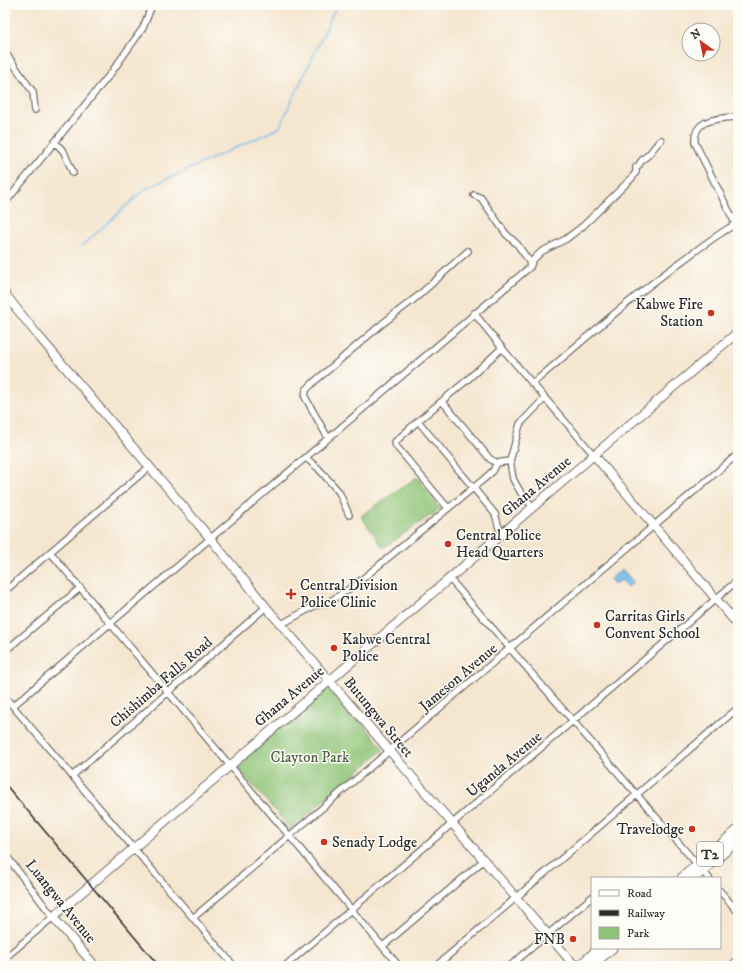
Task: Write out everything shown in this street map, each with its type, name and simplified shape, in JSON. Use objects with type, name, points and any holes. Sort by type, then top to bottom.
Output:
[{"type":"highway","name":"T2","points":[[695,877],[700,868],[738,830]]},
{"type":"highway","name":"T2","points":[[684,877],[700,868],[738,840]]},
{"type":"highway","points":[[579,966],[599,949]]},
{"type":"highway","points":[[591,966],[611,949]]},
{"type":"main road","name":"Butungwa Street","points":[[5,294],[266,607],[575,966]]},
{"type":"main road","name":"Ghana Avenue","points":[[54,917],[329,680],[738,332]]},
{"type":"main road","points":[[594,455],[738,625]]},
{"type":"main road","name":"Luangwa Avenue","points":[[54,917],[96,966]]},
{"type":"main road","points":[[732,966],[738,960]]},
{"type":"street","points":[[5,203],[111,73],[143,28],[152,5]]},
{"type":"street","points":[[5,52],[33,92],[35,110]]},
{"type":"street","points":[[532,384],[615,313],[666,272],[697,250],[737,225],[695,143],[695,137],[698,130],[707,121],[738,116]]},
{"type":"street","points":[[13,706],[530,267],[533,260],[542,252],[566,239],[583,226],[632,178],[636,172],[636,167],[639,165],[639,162],[650,153],[661,140]]},
{"type":"street","points":[[55,142],[64,152],[73,173]]},
{"type":"street","points":[[474,195],[480,197],[506,234],[517,244],[529,261],[530,267]]},
{"type":"street","points":[[328,438],[305,397],[306,390],[382,324],[418,296],[468,251]]},
{"type":"street","points":[[474,313],[532,384],[594,455]]},
{"type":"street","points":[[448,508],[395,444],[396,440],[466,381],[502,348]]},
{"type":"street","points":[[533,507],[521,493],[513,479],[510,461],[520,424],[545,398]]},
{"type":"street","points":[[442,401],[490,459],[497,463],[510,461]]},
{"type":"street","points":[[418,421],[495,514],[499,528],[503,533]]},
{"type":"street","name":"Jameson Avenue","points":[[193,918],[738,454]]},
{"type":"street","points":[[306,458],[318,468],[339,492],[349,515]]},
{"type":"street","points":[[282,624],[314,606],[329,602],[355,585],[493,471],[497,463]]},
{"type":"street","points":[[5,591],[149,467]]},
{"type":"street","points":[[50,552],[399,966]]},
{"type":"street","points":[[449,578],[708,877]]},
{"type":"street","name":"Uganda Avenue","points":[[285,966],[738,580]]},
{"type":"street","points":[[5,652],[80,588]]},
{"type":"street","name":"Chishimba Falls Road","points":[[72,776],[266,607]]},
{"type":"street","points":[[5,697],[234,966]]},
{"type":"street","points":[[436,966],[738,708]]},
{"type":"street","name":"Luangwa Avenue","points":[[5,854],[54,917]]},
{"type":"street","points":[[383,946],[484,860]]},
{"type":"street","points":[[721,892],[738,912]]},
{"type":"street","points":[[510,966],[591,898]]},
{"type":"street","name":"Ghana Avenue","points":[[5,958],[54,917]]},
{"type":"green space","points":[[417,477],[440,509],[383,548],[361,516]]},
{"type":"green space","name":"Clayton Park","points":[[329,685],[384,749],[291,829],[236,766]]},
{"type":"water","points":[[622,569],[633,582],[628,587],[621,580],[615,585],[610,579]]},
{"type":"waterway","points":[[82,246],[145,189],[279,128],[337,5]]},
{"type":"railway","points":[[5,784],[159,966]]},
{"type":"place","name":"Kabwe Fire Station","points":[[711,313]]},
{"type":"place","name":"Central Police Head Quarters","points":[[448,544]]},
{"type":"place","name":"Central Division Police Clinic","points":[[291,594]]},
{"type":"place","name":"Carritas Girls Convent School","points":[[597,625]]},
{"type":"place","name":"Kabwe Central Police","points":[[334,648]]},
{"type":"place","name":"Travelodge","points":[[692,829]]},
{"type":"place","name":"Senady Lodge","points":[[324,842]]},
{"type":"place","name":"FNB","points":[[573,939]]}]
